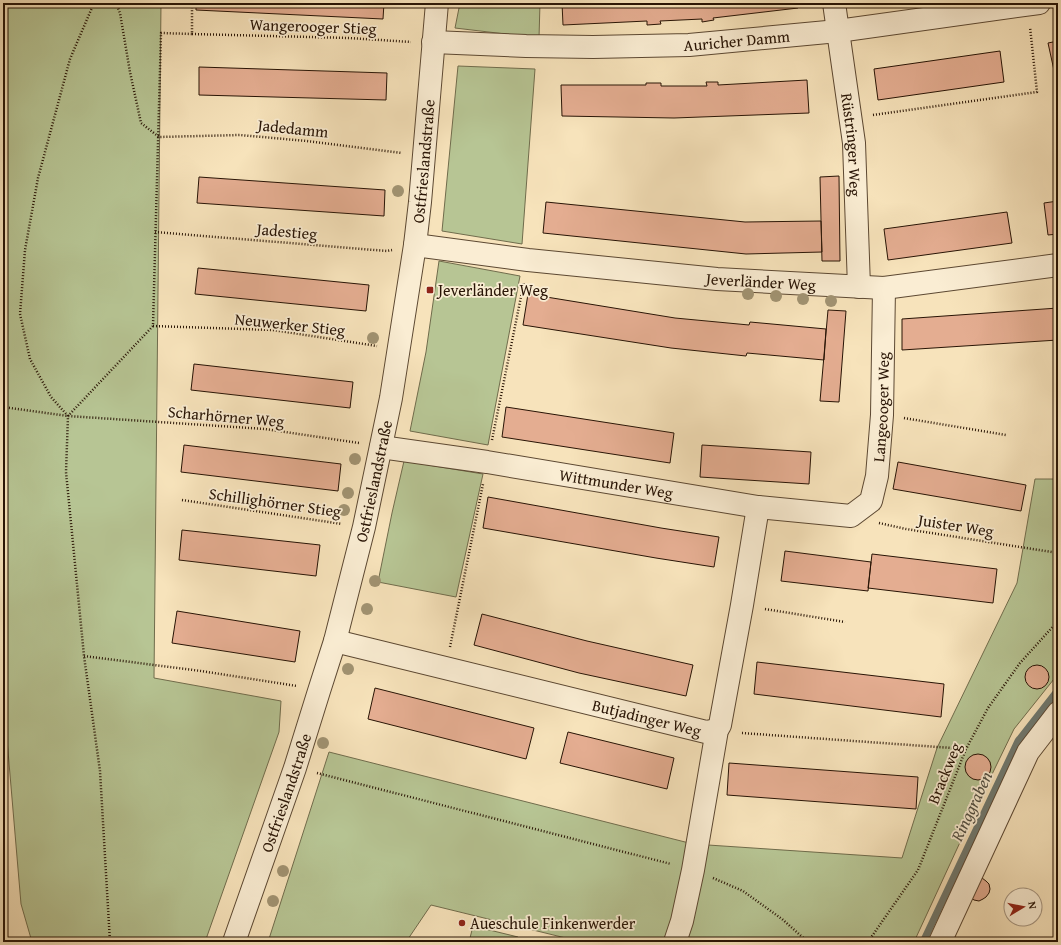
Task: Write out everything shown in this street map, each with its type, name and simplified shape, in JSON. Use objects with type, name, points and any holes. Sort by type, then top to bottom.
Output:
[{"type":"street","name":"Ostfrieslandstraße","points":[[234,942],[295,768],[320,691],[335,640],[364,527],[391,398],[415,245],[437,3]]},
{"type":"street","name":"Rüstringer Weg","points":[[834,3],[854,143],[860,288]]},
{"type":"street","name":"Auricher Damm","points":[[433,42],[526,46],[689,45],[838,31],[1033,4]]},
{"type":"street","name":"Jeverländer Weg","points":[[415,245],[528,260],[717,279],[860,288],[884,288],[1058,265]]},
{"type":"street","name":"Langeooger Weg","points":[[851,516],[871,501],[877,476],[882,415],[884,288]]},
{"type":"street","name":"Wittmunder Weg","points":[[381,447],[487,462],[758,507],[851,516]]},
{"type":"street","points":[[675,942],[682,921],[693,870],[717,730],[720,725],[742,605],[758,507]]},
{"type":"street","name":"Butjadinger Weg","points":[[335,640],[706,732],[717,730]]},
{"type":"street","points":[[940,942],[1028,752],[1058,713]]},
{"type":"path","points":[[68,416],[50,397],[30,358],[20,314],[25,250],[38,178],[70,59],[94,3]]},
{"type":"path","points":[[110,942],[100,771],[84,656],[66,472],[68,416],[153,326],[159,137],[141,123],[130,72],[120,13],[116,3]]},
{"type":"path","points":[[192,3],[192,34]]},
{"type":"path","points":[[850,118],[1037,92],[1033,4]]},
{"type":"path","name":"Wangerooger Stieg","points":[[159,137],[161,33],[433,42]]},
{"type":"path","name":"Jadedamm","points":[[159,137],[240,135],[307,141],[424,156]]},
{"type":"path","name":"Jadestieg","points":[[155,232],[387,251],[415,245]]},
{"type":"path","name":"Neuwerker Stieg","points":[[153,326],[273,330],[399,350]]},
{"type":"path","name":"Scharhörner Weg","points":[[3,407],[68,416],[264,429],[381,447]]},
{"type":"path","points":[[882,415],[1006,435]]},
{"type":"path","name":"Schillighörner Stieg","points":[[182,500],[364,527]]},
{"type":"path","name":"Juister Weg","points":[[851,516],[906,529],[1058,553]]},
{"type":"path","points":[[742,605],[845,622]]},
{"type":"path","name":"Brackweg","points":[[865,942],[870,939],[918,870],[966,749],[988,708],[1020,663],[1058,621]]},
{"type":"path","points":[[84,656],[201,671],[320,691]]},
{"type":"path","name":"Butjadinger Weg","points":[[717,730],[966,749]]},
{"type":"path","points":[[295,768],[693,870],[743,891],[782,919],[808,942]]},
{"type":"green space","points":[[3,3],[161,3],[154,678],[281,701],[279,732],[205,942],[32,942],[21,904],[3,692]]},
{"type":"green space","points":[[460,3],[540,3],[539,38],[455,28]]},
{"type":"green space","points":[[458,66],[535,69],[522,244],[442,231]]},
{"type":"green space","points":[[439,261],[520,276],[488,445],[410,431],[426,352]]},
{"type":"green space","points":[[404,461],[483,474],[456,597],[378,582]]},
{"type":"green space","points":[[1035,479],[1058,479],[1058,674],[1014,729],[914,942],[582,942],[431,905],[406,942],[268,942],[329,752],[693,844],[902,858],[937,748],[1017,583]]},
{"type":"green space","points":[[473,926],[518,937],[517,942],[469,942]]},
{"type":"building","points":[[196,3],[384,3],[383,19],[196,10]]},
{"type":"building","points":[[562,3],[798,3],[798,8],[713,18],[714,20],[702,22],[702,19],[660,21],[661,24],[647,25],[647,21],[563,25]]},
{"type":"building","points":[[1058,41],[1058,74],[1055,75],[1048,43]]},
{"type":"building","points":[[1000,51],[1004,82],[878,100],[874,69]]},
{"type":"building","points":[[199,67],[387,73],[386,100],[199,95]]},
{"type":"building","points":[[807,80],[809,113],[674,118],[562,116],[561,85],[646,85],[646,83],[661,83],[661,86],[707,86],[706,82],[718,82],[718,85]]},
{"type":"building","points":[[839,176],[840,261],[822,261],[820,177]]},
{"type":"building","points":[[199,177],[385,190],[384,216],[197,203]]},
{"type":"building","points":[[1058,201],[1058,234],[1048,235],[1044,203]]},
{"type":"building","points":[[546,202],[745,222],[821,221],[822,252],[746,254],[543,233]]},
{"type":"building","points":[[1007,212],[1012,243],[888,260],[884,229]]},
{"type":"building","points":[[198,268],[369,285],[366,311],[195,294]]},
{"type":"building","points":[[528,294],[675,318],[749,325],[750,322],[826,329],[824,360],[747,353],[746,356],[671,348],[523,325]]},
{"type":"building","points":[[1058,308],[1058,340],[902,350],[902,319]]},
{"type":"building","points":[[828,310],[846,311],[839,402],[820,401]]},
{"type":"building","points":[[194,364],[353,382],[350,408],[191,390]]},
{"type":"building","points":[[506,407],[674,433],[670,463],[502,437]]},
{"type":"building","points":[[184,445],[341,464],[338,491],[181,472]]},
{"type":"building","points":[[702,445],[811,452],[809,484],[700,477]]},
{"type":"building","points":[[898,462],[1026,485],[1021,511],[893,489]]},
{"type":"building","points":[[488,497],[719,537],[714,567],[483,528]]},
{"type":"building","points":[[182,530],[320,545],[316,576],[179,560]]},
{"type":"building","points":[[785,551],[871,562],[868,591],[781,581]]},
{"type":"building","points":[[872,554],[997,569],[993,603],[868,588]]},
{"type":"building","points":[[177,611],[300,631],[295,662],[172,643]]},
{"type":"building","points":[[482,614],[587,641],[693,665],[686,696],[579,673],[474,645]]},
{"type":"building","points":[[757,662],[944,684],[941,717],[754,694]]},
{"type":"building","points":[[1037,665],[1045,669],[1049,677],[1045,685],[1037,689],[1029,685],[1025,677],[1029,669]]},
{"type":"building","points":[[375,688],[534,728],[526,759],[368,719]]},
{"type":"building","points":[[568,732],[674,758],[667,789],[560,763]]},
{"type":"building","points":[[978,754],[987,758],[991,767],[987,776],[978,780],[969,776],[965,767],[969,758]]},
{"type":"building","points":[[729,763],[918,777],[916,809],[727,795]]},
{"type":"building","points":[[978,878],[982,878],[986,881],[989,884],[990,889],[986,897],[979,901],[970,897]]},
{"type":"waterway","name":"Ringgraben","points":[[923,942],[1018,741],[1058,690]]},
{"type":"place","name":"Jeverländer Weg","points":[[430,290]]},
{"type":"place","name":"Aueschule Finkenwerder","points":[[462,923]]}]
